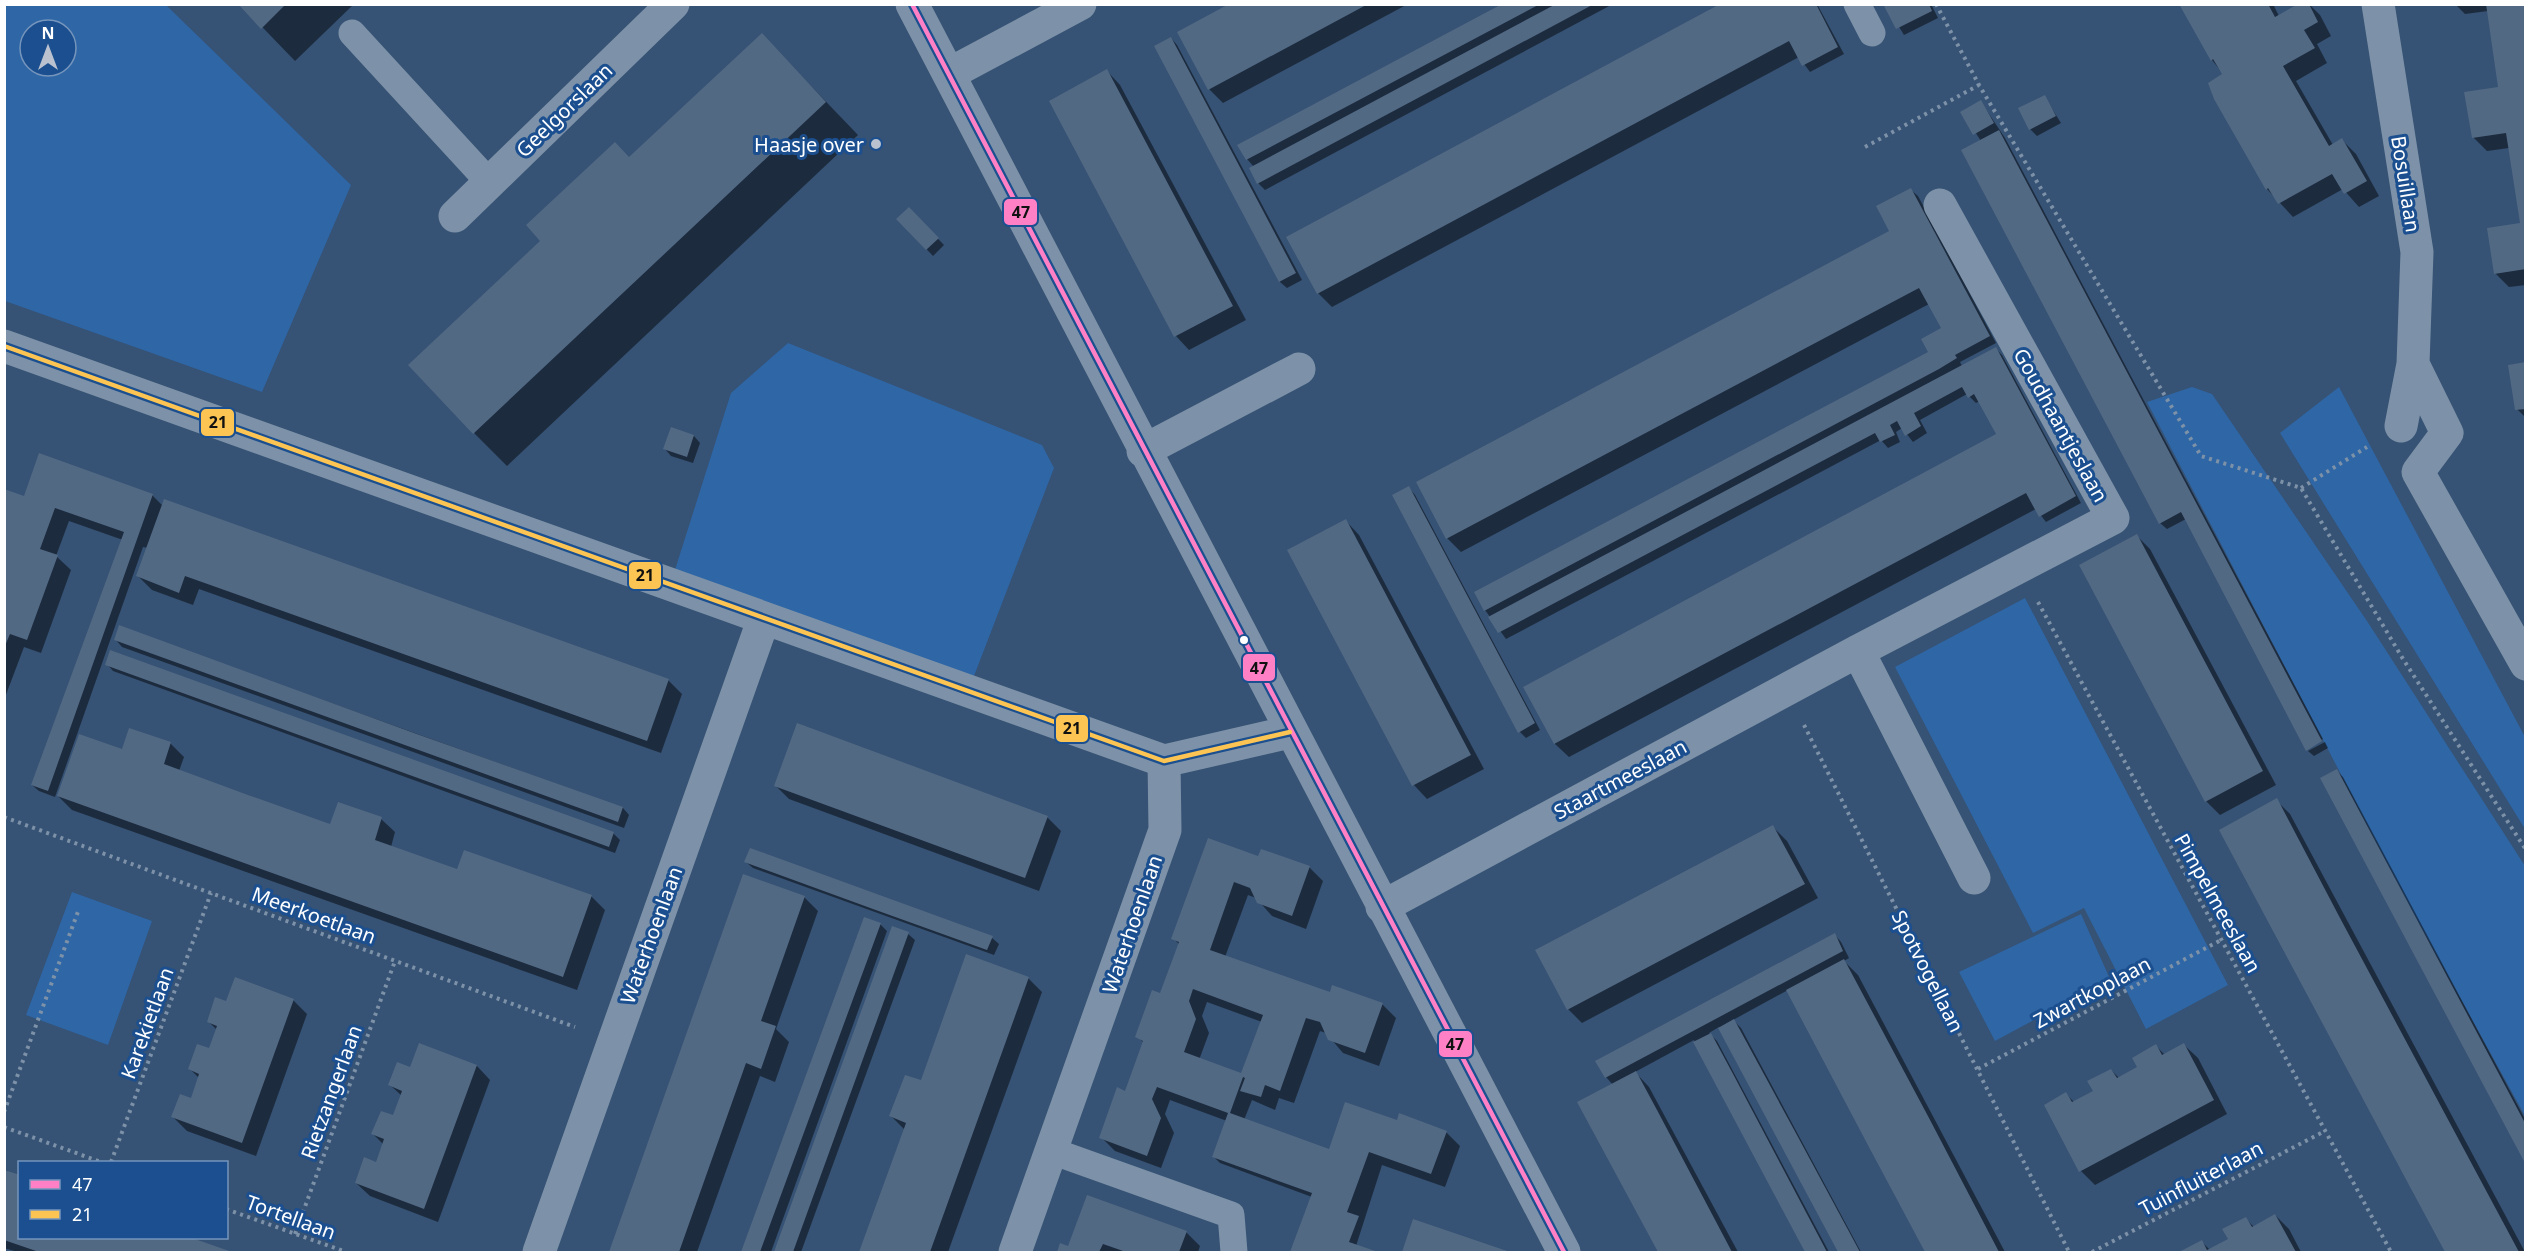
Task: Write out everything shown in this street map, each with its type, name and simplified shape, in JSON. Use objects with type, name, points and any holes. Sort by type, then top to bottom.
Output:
[{"type":"street","name":"Geelgorslaan","points":[[455,216],[674,4]]},
{"type":"street","points":[[912,4],[1143,451],[1564,1252]]},
{"type":"street","points":[[949,74],[1080,4]]},
{"type":"street","name":"Bosuillaan","points":[[2378,4],[2417,252],[2414,364],[2401,426]]},
{"type":"street","name":"Goudhaantjeslaan","points":[[1858,651],[2113,518],[1940,205]]},
{"type":"street","points":[[4,346],[1164,761],[1290,732]]},
{"type":"street","name":"Bosuillaan","points":[[2414,364],[2447,433],[2418,472],[2526,664]]},
{"type":"street","points":[[1143,451],[1299,369]]},
{"type":"street","name":"Waterhoenlaan","points":[[539,1252],[764,618]]},
{"type":"street","points":[[1858,651],[1974,878]]},
{"type":"street","name":"Staartmeeslaan","points":[[1382,907],[1858,651]]},
{"type":"street","name":"Waterhoenlaan","points":[[1015,1252],[1165,830],[1164,761]]},
{"type":"lane","points":[[1857,4],[1872,33]]},
{"type":"lane","points":[[352,33],[489,182]]},
{"type":"lane","points":[[1052,1151],[1231,1215],[1234,1252]]},
{"type":"path","points":[[1936,4],[1979,85],[2201,456],[2301,488],[2403,659],[2526,850]]},
{"type":"path","points":[[1865,147],[1979,85]]},
{"type":"path","points":[[2301,488],[2401,426]]},
{"type":"path","name":"Pimpelmeeslaan","points":[[2019,567],[2391,1252]]},
{"type":"path","name":"Spotvogellaan","points":[[1786,690],[2069,1252]]},
{"type":"path","name":"Meerkoetlaan","points":[[4,817],[613,1041]]},
{"type":"path","name":"Karekietlaan","points":[[111,1161],[211,893]]},
{"type":"path","points":[[4,1112],[79,909]]},
{"type":"path","name":"Zwartkoplaan","points":[[1978,1069],[2221,940]]},
{"type":"path","name":"Rietzangerlaan","points":[[295,1234],[394,961]]},
{"type":"path","points":[[4,1127],[98,1161]]},
{"type":"path","name":"Tuinfluiterlaan","points":[[2092,1252],[2325,1131]]},
{"type":"path","name":"Tortellaan","points":[[228,1210],[346,1252]]},
{"type":"shaded area","points":[[9,5],[166,5],[351,185],[262,392],[5,301],[4,7]]},
{"type":"shaded area","points":[[788,343],[1042,445],[1054,468],[974,676],[674,573],[731,393]]},
{"type":"shaded area","points":[[2192,387],[2212,394],[2367,621],[2525,866],[2525,1116],[2408,903],[2147,402]]},
{"type":"shaded area","points":[[2339,387],[2525,737],[2525,829],[2280,433]]},
{"type":"shaded area","points":[[2025,598],[2228,985],[2146,1029],[2084,908],[2033,933],[1895,667]]},
{"type":"shaded area","points":[[72,892],[152,921],[108,1045],[26,1015]]},
{"type":"shaded area","points":[[2081,914],[2110,979],[1995,1041],[1959,972]]},
{"type":"building","points":[[238,4],[286,4],[261,29]]},
{"type":"building","points":[[1229,4],[1368,4],[1208,90],[1177,32]]},
{"type":"building","points":[[1502,4],[1540,4],[1246,160],[1237,145]]},
{"type":"building","points":[[1556,4],[1594,4],[1257,184],[1249,168]]},
{"type":"building","points":[[1720,4],[1816,4],[1838,47],[1802,66],[1789,41],[1317,294],[1286,237]]},
{"type":"building","points":[[1883,4],[1929,4],[1932,11],[1896,29]]},
{"type":"building","points":[[2179,4],[2268,4],[2275,17],[2298,4],[2309,4],[2318,22],[2304,30],[2315,48],[2283,66],[2329,146],[2342,138],[2367,181],[2344,194],[2332,174],[2278,204],[2268,188],[2266,190],[2214,99],[2208,83],[2222,74],[2213,59],[2211,61]]},
{"type":"building","points":[[2486,4],[2526,4],[2526,269],[2494,274],[2487,228],[2520,223],[2506,133],[2472,138],[2464,92],[2498,87]]},
{"type":"building","points":[[762,33],[826,102],[473,434],[408,365],[540,241],[526,225],[615,142],[629,157]]},
{"type":"building","points":[[1171,37],[1296,273],[1279,282],[1154,46]]},
{"type":"building","points":[[1107,69],[1233,306],[1174,337],[1049,101]]},
{"type":"building","points":[[2045,95],[2056,116],[2029,130],[2018,108]]},
{"type":"building","points":[[1981,100],[1994,123],[1973,135],[1960,112]]},
{"type":"building","points":[[1999,130],[2322,741],[2306,751],[2181,512],[2159,524],[1961,150]]},
{"type":"building","points":[[1911,188],[1990,336],[1955,355],[1957,358],[1939,369],[1484,611],[1474,592],[1928,352],[1921,339],[1941,328],[1919,288],[1446,539],[1416,482],[1889,231],[1876,206]]},
{"type":"building","points":[[909,207],[939,238],[926,250],[896,219]]},
{"type":"building","points":[[1996,347],[2076,496],[2039,517],[2026,493],[1554,744],[1523,687],[1996,434],[1974,394],[1968,398],[1962,387],[1914,413],[1921,426],[1905,436],[1897,421],[1890,425],[1895,435],[1880,442],[1875,433],[1498,633],[1488,617]]},
{"type":"building","points":[[2526,362],[2526,409],[2515,410],[2508,365]]},
{"type":"building","points":[[671,427],[694,435],[687,457],[663,449]]},
{"type":"building","points":[[39,453],[153,494],[48,791],[31,785],[124,532],[55,508],[40,549],[58,555],[27,640],[10,634],[4,648],[4,489],[24,496]]},
{"type":"building","points":[[1409,486],[1535,723],[1518,733],[1392,495]]},
{"type":"building","points":[[164,499],[669,679],[647,741],[185,576],[179,593],[136,576]]},
{"type":"building","points":[[1346,519],[1471,755],[1412,786],[1287,550]]},
{"type":"building","points":[[2137,534],[2263,771],[2205,802],[2079,565]]},
{"type":"building","points":[[119,625],[623,807],[618,822],[114,640]]},
{"type":"building","points":[[110,650],[614,832],[609,847],[105,665]]},
{"type":"building","points":[[797,723],[1048,816],[1025,878],[774,786]]},
{"type":"building","points":[[129,728],[171,742],[164,764],[248,795],[330,824],[338,802],[382,817],[375,840],[457,869],[464,850],[592,895],[563,977],[57,796],[79,734],[122,749]]},
{"type":"building","points":[[2337,769],[2526,1125],[2526,1165],[2320,778]]},
{"type":"building","points":[[2277,798],[2519,1252],[2445,1252],[2219,830]]},
{"type":"building","points":[[1773,825],[1805,884],[1567,1010],[1535,950]]},
{"type":"building","points":[[1208,838],[1258,856],[1261,849],[1310,866],[1292,916],[1257,903],[1250,888],[1234,882],[1210,950],[1330,992],[1332,985],[1383,1003],[1365,1053],[1328,1040],[1320,1022],[1306,1018],[1280,1091],[1265,1085],[1261,1097],[1240,1091],[1245,1078],[1243,1077],[1230,1113],[1329,1149],[1345,1102],[1397,1120],[1399,1113],[1447,1131],[1431,1174],[1369,1152],[1347,1212],[1359,1216],[1349,1242],[1378,1252],[1290,1252],[1312,1193],[1212,1157],[1228,1113],[1157,1087],[1152,1099],[1161,1118],[1147,1156],[1099,1138],[1117,1087],[1125,1091],[1143,1041],[1135,1037],[1152,990],[1160,993],[1179,942],[1171,939]],"holes":[[[1193,989],[1263,1015],[1241,1073],[1184,1052],[1196,1019],[1189,1001]]]},
{"type":"building","points":[[750,848],[993,936],[987,950],[873,909],[744,862]]},
{"type":"building","points":[[743,874],[805,896],[761,1021],[776,1026],[761,1069],[746,1063],[679,1252],[609,1252]]},
{"type":"building","points":[[864,917],[881,923],[760,1252],[741,1252]]},
{"type":"building","points":[[892,926],[909,932],[793,1252],[774,1252]]},
{"type":"building","points":[[1835,933],[1843,951],[1605,1078],[1595,1061]]},
{"type":"building","points":[[966,954],[1029,977],[1014,1019],[930,1252],[859,1252],[906,1123],[889,1116],[905,1075],[921,1080]]},
{"type":"building","points":[[1844,959],[1999,1252],[1925,1252],[1870,1149],[1786,990]]},
{"type":"building","points":[[235,977],[294,999],[242,1143],[171,1117],[180,1094],[191,1098],[199,1074],[188,1069],[197,1044],[209,1048],[217,1026],[207,1022],[215,997],[226,1001]]},
{"type":"building","points":[[1734,1019],[1860,1252],[1838,1252],[1718,1028]]},
{"type":"building","points":[[1711,1033],[1827,1252],[1805,1252],[1693,1042]]},
{"type":"building","points":[[419,1043],[477,1065],[424,1209],[355,1183],[364,1157],[376,1162],[384,1139],[371,1134],[381,1111],[393,1115],[402,1091],[388,1085],[397,1062],[410,1067]]},
{"type":"building","points":[[2184,1043],[2214,1100],[2079,1172],[2044,1105],[2066,1092],[2072,1102],[2093,1091],[2087,1081],[2111,1069],[2117,1078],[2137,1067],[2132,1058],[2156,1044],[2162,1055]]},
{"type":"building","points":[[1636,1071],[1732,1252],[1658,1252],[1577,1102]]},
{"type":"building","points":[[4,1170],[18,1174],[18,1239],[195,1239],[232,1252],[39,1252],[4,1240]]},
{"type":"building","points":[[1087,1195],[1187,1231],[1179,1252],[1126,1252],[1103,1244],[1099,1252],[1057,1252],[1060,1243],[1068,1246]]},
{"type":"building","points":[[2275,1214],[2296,1252],[2179,1252],[2202,1240],[2207,1250],[2228,1239],[2222,1229],[2246,1217],[2252,1227]]},
{"type":"building","points":[[1413,1219],[1510,1252],[1402,1252]]},
{"type":"transit line","name":"47","points":[[912,4],[1564,1252]]},
{"type":"transit line","name":"21","points":[[4,346],[1164,761],[1290,732]]},
{"type":"place","name":"Haasje over","points":[[876,144]]}]
